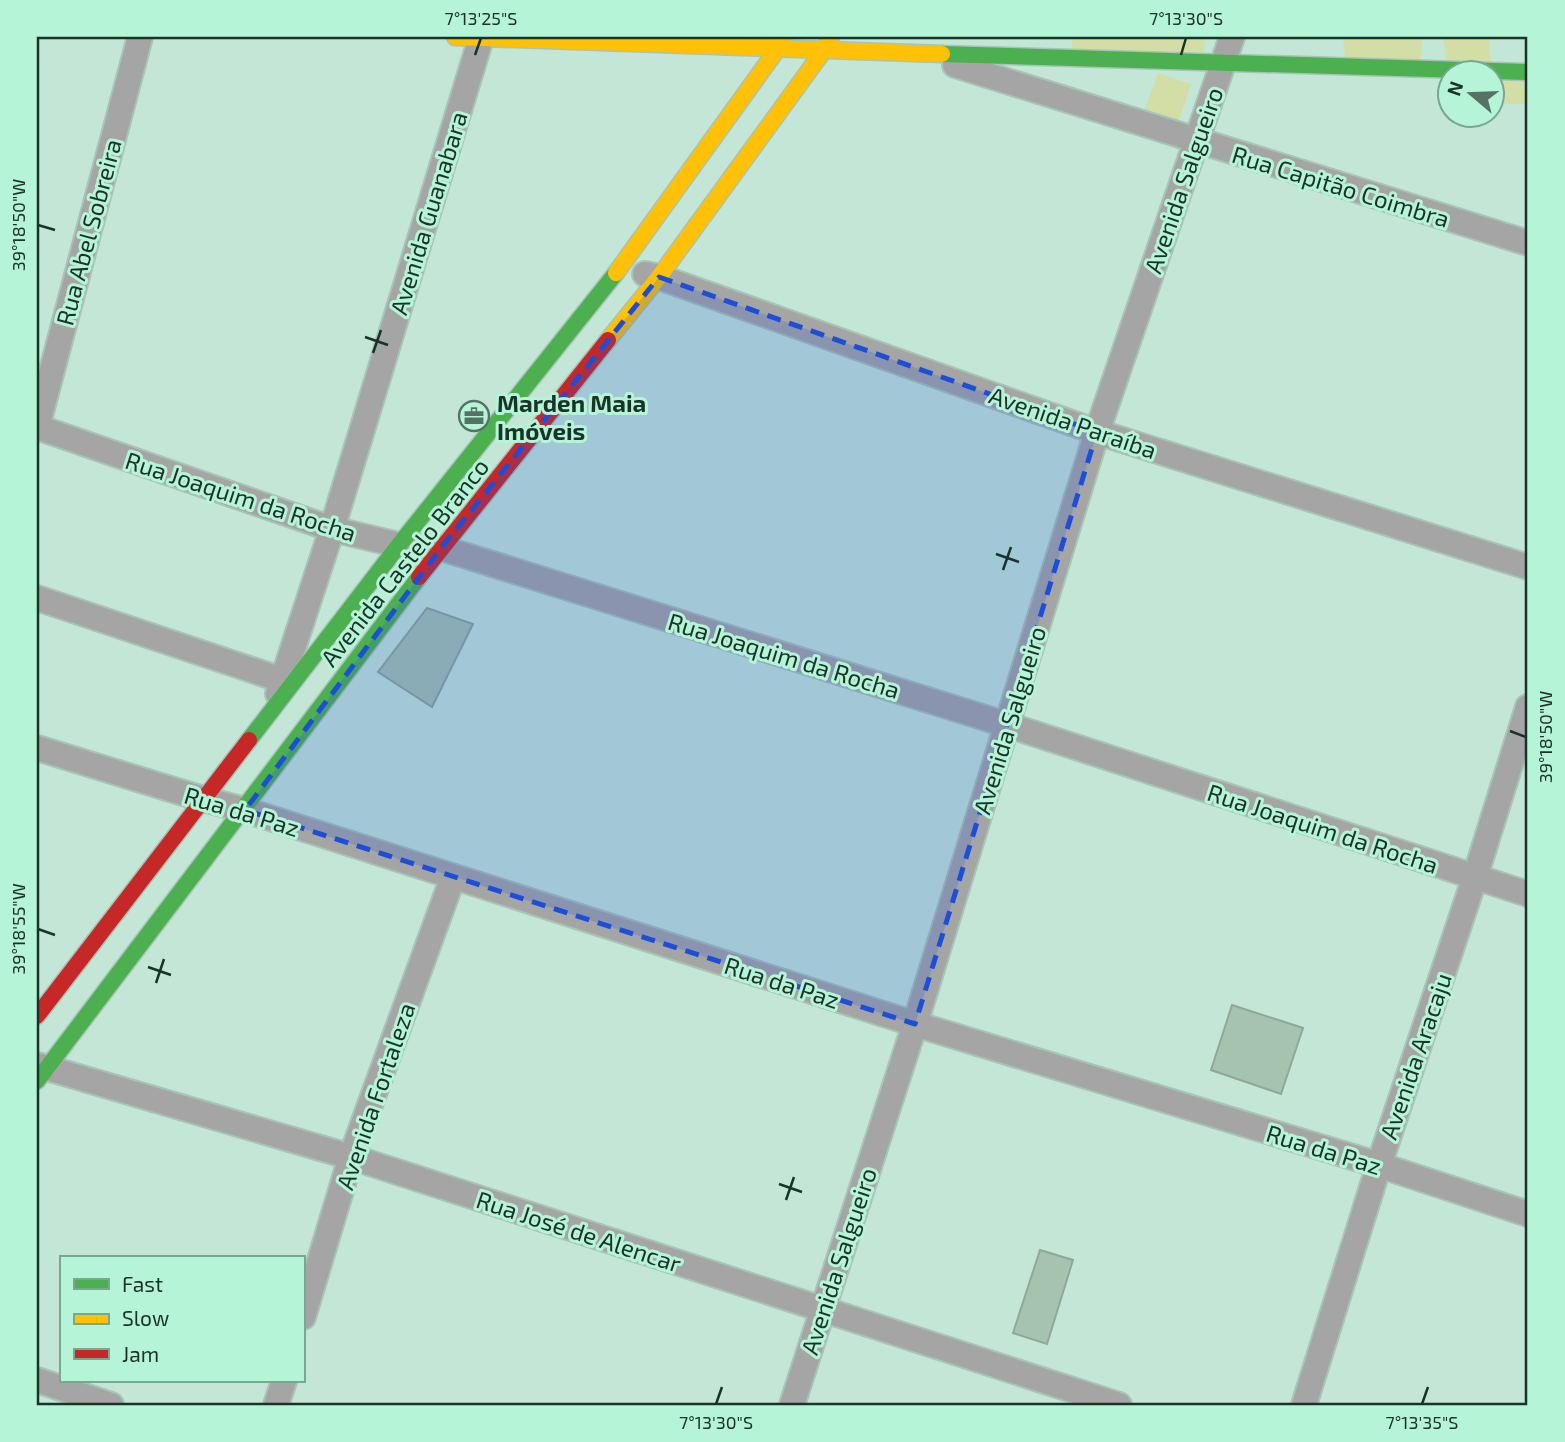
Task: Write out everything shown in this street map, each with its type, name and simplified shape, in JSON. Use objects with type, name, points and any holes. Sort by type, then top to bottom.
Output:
[{"type":"main road","points":[[455,37],[828,44],[914,52],[1528,72]]},
{"type":"main road","name":"Avenida Castelo Branco","points":[[37,1016],[399,545],[620,269],[779,44]]},
{"type":"main road","name":"Avenida Castelo Branco","points":[[40,1071],[245,810],[441,548],[659,277],[828,44]]},
{"type":"street","name":"Rua Abel Sobreira","points":[[37,427],[140,37]]},
{"type":"street","name":"Avenida Salgueiro","points":[[792,1405],[915,1024],[1097,432],[1232,37]]},
{"type":"street","name":"Avenida Guanabara","points":[[273,708],[332,529],[481,38]]},
{"type":"street","name":"Rua Capitão Coimbra","points":[[914,52],[1528,243]]},
{"type":"street","name":"Avenida Paraíba","points":[[620,269],[659,277],[1097,432],[1528,567]]},
{"type":"street","name":"Rua Joaquim da Rocha","points":[[37,427],[332,529],[399,545],[441,548],[1008,724],[1528,894]]},
{"type":"street","points":[[37,598],[282,680]]},
{"type":"street","name":"Avenida Aracaju","points":[[1304,1405],[1378,1165],[1475,877],[1528,707]]},
{"type":"street","name":"Rua da Paz","points":[[37,748],[245,810],[915,1024],[1378,1165],[1528,1214]]},
{"type":"street","name":"Avenida Fortaleza","points":[[304,1314],[351,1157],[453,877]]},
{"type":"street","name":"Rua José de Alencar","points":[[40,1071],[351,1157],[821,1311],[1119,1405]]},
{"type":"street","points":[[37,1380],[111,1405]]},
{"type":"street","points":[[276,1405],[284,1382]]},
{"type":"highlighted area","points":[[659,277],[1097,432],[915,1024],[245,810],[441,548]]},
{"type":"green space","points":[[1072,37],[1205,37],[1204,52],[1072,50]]},
{"type":"green space","points":[[1343,37],[1423,37],[1420,61],[1345,57]]},
{"type":"green space","points":[[1443,37],[1489,37],[1491,60],[1447,60]]},
{"type":"green space","points":[[1158,73],[1191,84],[1176,129],[1142,116]]},
{"type":"green space","points":[[1506,79],[1528,79],[1528,104],[1506,104]]},
{"type":"building","points":[[427,608],[473,624],[432,707],[378,672]]},
{"type":"building","points":[[1232,1005],[1303,1028],[1281,1094],[1211,1070]]},
{"type":"building","points":[[1040,1250],[1073,1260],[1047,1344],[1013,1333]]},
{"type":"traffic: fast","points":[[942,54],[1528,72]]},
{"type":"traffic: fast","points":[[249,740],[399,545],[616,273]]},
{"type":"traffic: fast","points":[[37,1081],[419,577]]},
{"type":"traffic: slow","points":[[455,37],[942,54]]},
{"type":"traffic: slow","points":[[616,273],[776,51],[782,37]]},
{"type":"traffic: slow","points":[[608,340],[659,277],[831,37]]},
{"type":"traffic: jam","points":[[419,577],[608,340]]},
{"type":"traffic: jam","points":[[37,1016],[249,740]]},
{"type":"place","name":"Marden Maia Imóveis","points":[[474,416]]}]
